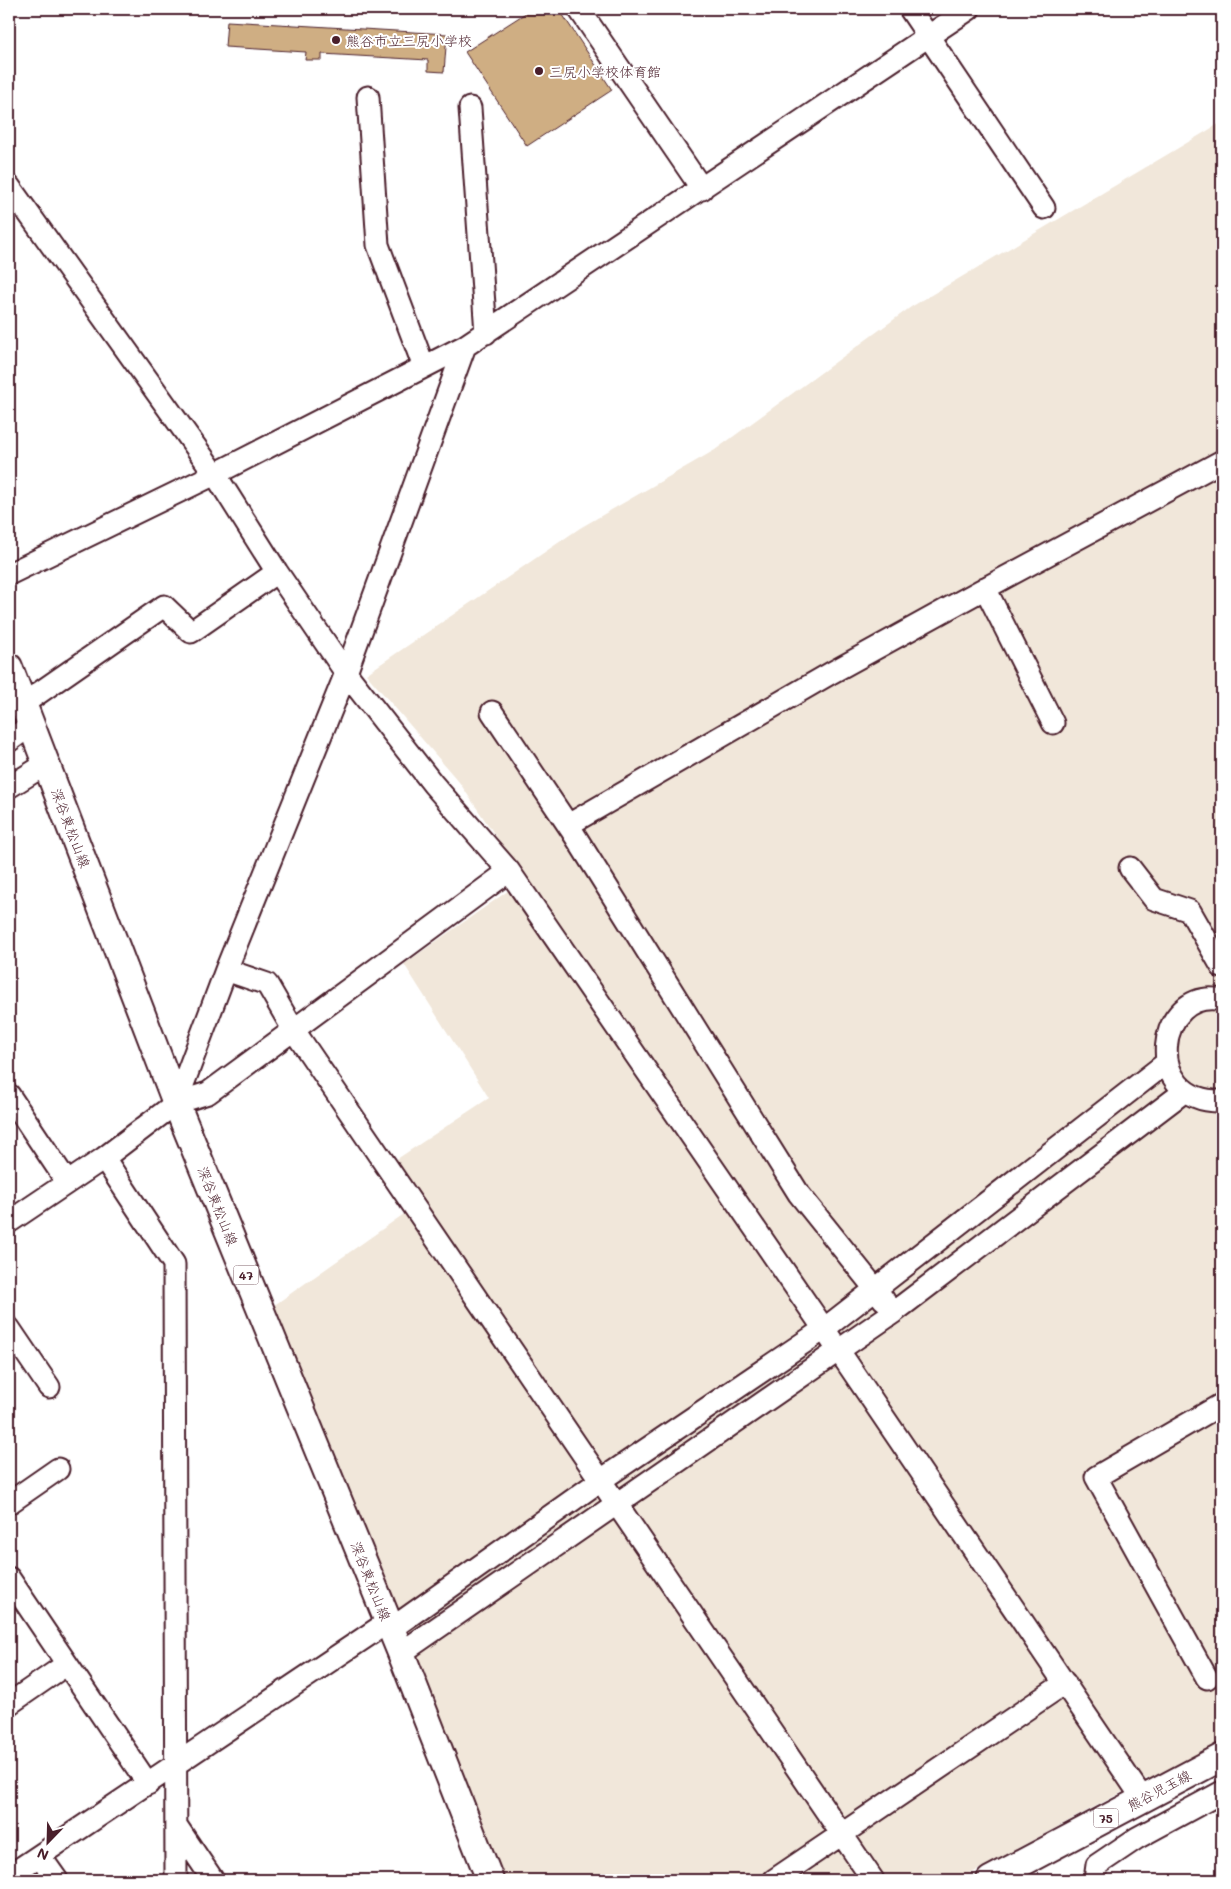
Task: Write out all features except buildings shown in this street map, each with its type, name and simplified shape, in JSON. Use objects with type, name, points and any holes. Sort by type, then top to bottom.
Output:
[{"type":"main road","name":"深谷東松山線","points":[[9,668],[176,1103],[393,1634],[490,1880]]},
{"type":"main road","name":"熊谷児玉線","points":[[990,1880],[1222,1757]]},
{"type":"street","points":[[579,9],[702,189]]},
{"type":"street","points":[[910,9],[1044,208]]},
{"type":"street","points":[[9,574],[215,474],[465,346],[969,9]]},
{"type":"street","points":[[368,97],[378,245],[424,367]]},
{"type":"street","points":[[470,108],[486,333]]},
{"type":"street","points":[[9,186],[215,474],[277,572],[346,673],[433,784],[509,871],[824,1329],[1143,1799]]},
{"type":"street","points":[[176,1103],[226,970],[346,673],[465,346]]},
{"type":"street","points":[[568,825],[831,673],[1222,461]]},
{"type":"street","points":[[9,741],[27,715],[164,606],[191,632],[277,572]]},
{"type":"street","points":[[985,588],[1053,723]]},
{"type":"street","points":[[492,712],[568,825],[799,1194],[894,1312]]},
{"type":"street","points":[[9,787],[46,764]]},
{"type":"street","points":[[1130,868],[1154,899],[1190,911],[1222,967]]},
{"type":"street","points":[[9,1222],[104,1158],[176,1103],[208,1093],[509,871]]},
{"type":"street","points":[[226,970],[267,984],[293,1029],[841,1836],[873,1880]]},
{"type":"street","points":[[1221,994],[1187,1008],[1176,1018],[1168,1032],[1165,1048],[1166,1063],[1173,1078],[1185,1091],[1203,1099],[1222,1100]]},
{"type":"street","points":[[393,1634],[601,1480],[824,1329],[1166,1063]]},
{"type":"street","points":[[9,1876],[175,1766],[393,1634],[617,1504],[894,1312],[1185,1091]]},
{"type":"street","points":[[9,1095],[67,1182]]},
{"type":"street","points":[[104,1158],[174,1264],[176,1880]]},
{"type":"street","points":[[9,1328],[49,1387]]},
{"type":"street","points":[[1207,1678],[1096,1477],[1222,1404]]},
{"type":"street","points":[[9,1503],[58,1469]]},
{"type":"street","points":[[9,1578],[148,1784]]},
{"type":"street","points":[[9,1704],[67,1664]]},
{"type":"street","points":[[774,1880],[1065,1684]]},
{"type":"street","points":[[1096,1880],[1097,1865],[1137,1838],[1222,1792]]},
{"type":"street","points":[[176,1826],[213,1880]]},
{"type":"street","points":[[40,1856],[57,1880]]},
{"type":"shaded area","points":[[1222,122],[1222,1755],[1157,1791],[1148,1778],[959,1880],[502,1880],[273,1306],[421,1202],[394,1161],[489,1098],[404,964],[525,879],[459,782],[366,674],[580,528],[715,450],[911,307]]},
{"type":"place","name":"熊谷市立三尻小学校","points":[[336,40]]},
{"type":"place","name":"三尻小学校体育館","points":[[539,71]]}]
